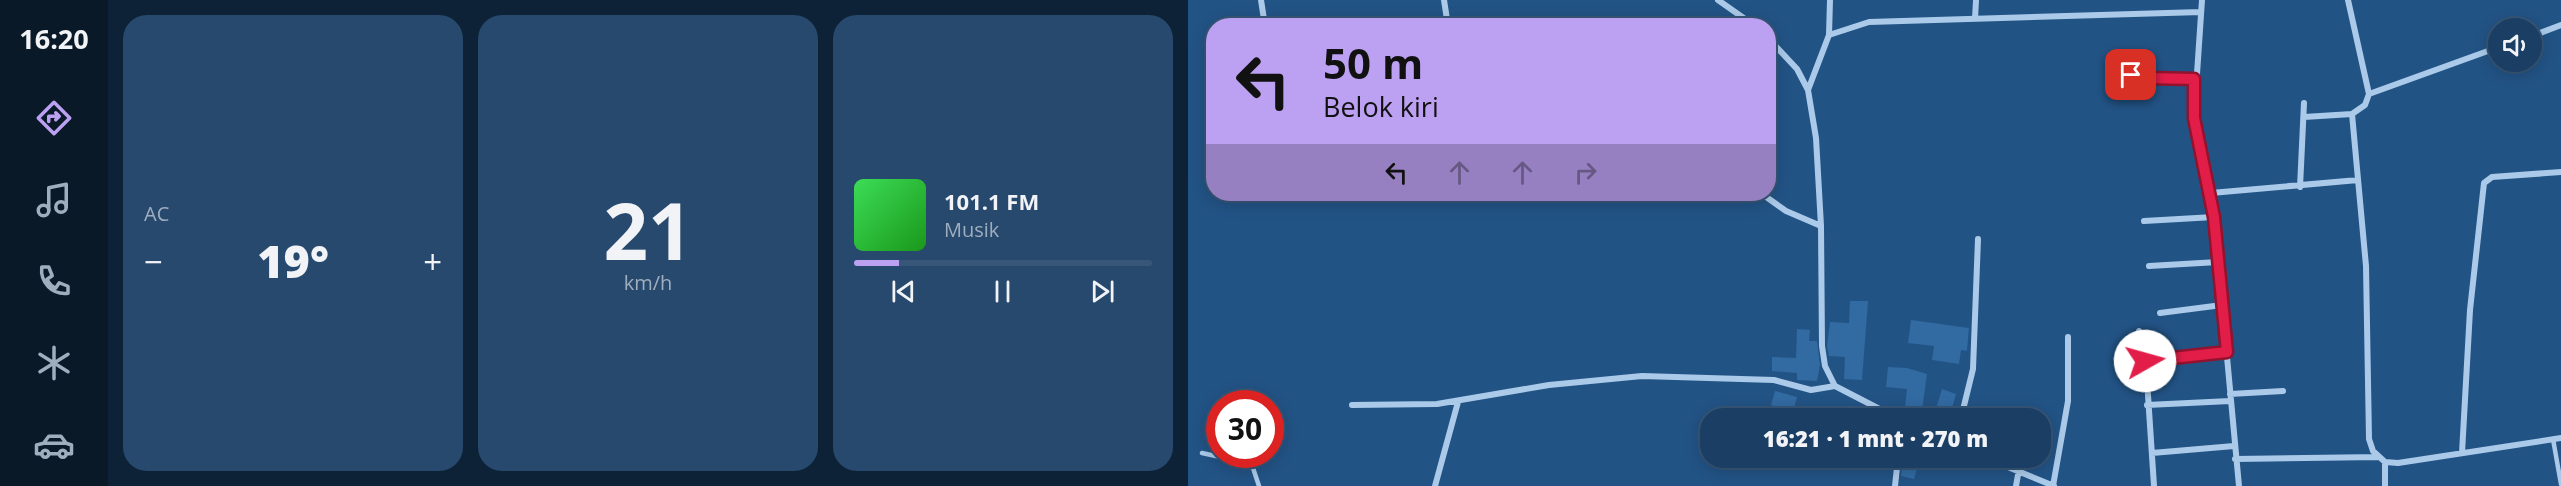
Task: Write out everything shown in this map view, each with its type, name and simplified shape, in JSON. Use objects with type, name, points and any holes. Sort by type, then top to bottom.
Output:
[{"type":"street","points":[[1261,0],[1264,18]]},
{"type":"street","points":[[1444,0],[1447,18]]},
{"type":"street","points":[[1718,0],[1744,18]]},
{"type":"street","points":[[1808,90],[1829,34],[1830,0]]},
{"type":"street","points":[[1975,19],[1976,0]]},
{"type":"street","points":[[2202,0],[2194,79],[2196,135],[2211,193],[2214,217],[2239,486]]},
{"type":"street","points":[[2304,117],[2352,114],[2365,105],[2369,94],[2348,0]]},
{"type":"street","points":[[1829,34],[1869,22],[2201,12]]},
{"type":"street","points":[[2542,32],[2561,25]]},
{"type":"street","points":[[1777,48],[1797,69],[1808,90],[1816,138],[1821,226],[1822,346],[1825,366],[1835,386],[1878,408]]},
{"type":"street","points":[[2369,94],[2488,51]]},
{"type":"street","points":[[2116,69],[2146,78],[2194,79]]},
{"type":"street","points":[[2300,187],[2304,103]]},
{"type":"street","points":[[2352,114],[2366,266],[2369,439],[2370,446],[2382,460],[2385,486]]},
{"type":"street","points":[[2462,453],[2470,310],[2484,183],[2492,177],[2561,172]]},
{"type":"street","points":[[2211,193],[2300,187],[2358,180]]},
{"type":"street","points":[[1772,201],[1786,211],[1821,226]]},
{"type":"street","points":[[2144,221],[2214,217]]},
{"type":"street","points":[[1963,408],[1973,369],[1978,239]]},
{"type":"street","points":[[2149,266],[2218,262]]},
{"type":"street","points":[[2160,313],[2222,305]]},
{"type":"street","points":[[2139,330],[2145,361],[2154,486]]},
{"type":"street","points":[[2007,468],[2054,486],[2068,400],[2068,337]]},
{"type":"street","points":[[2145,361],[2227,352]]},
{"type":"street","points":[[1353,405],[1418,405],[1458,402],[1549,385],[1642,375],[1774,380],[1811,390],[1835,386]]},
{"type":"street","points":[[2147,405],[2283,392]]},
{"type":"street","points":[[1435,486],[1458,402]]},
{"type":"street","points":[[2235,459],[2382,460],[2398,463],[2561,438]]},
{"type":"street","points":[[2152,453],[2234,446]]},
{"type":"street","points":[[1895,486],[1897,468]]},
{"type":"street","points":[[2016,486],[2019,468]]},
{"type":"lane","points":[[2553,439],[2561,484]]},
{"type":"lane","points":[[1202,453],[1243,462],[1253,468],[1259,486]]},
{"type":"building","points":[[1850,301],[1868,301],[1862,380],[1844,379],[1845,357],[1829,356],[1827,346],[1830,322],[1849,323]]},
{"type":"building","points":[[1911,320],[1969,328],[1967,351],[1961,350],[1959,364],[1932,360],[1934,346],[1908,343]]},
{"type":"building","points":[[1797,329],[1810,330],[1809,341],[1817,341],[1820,365],[1817,381],[1797,380],[1797,373],[1772,371],[1772,357],[1796,358]]},
{"type":"building","points":[[1888,367],[1907,368],[1927,374],[1922,408],[1905,408],[1907,389],[1886,387]]},
{"type":"building","points":[[1942,389],[1956,394],[1952,408],[1936,408]]},
{"type":"building","points":[[1775,391],[1797,397],[1794,408],[1771,405]]},
{"type":"building","points":[[1902,468],[1917,468],[1914,479],[1901,476]]},
{"type":"route","points":[[2131,75],[2146,78],[2194,79],[2196,135],[2211,193],[2227,352],[2145,361]]}]
